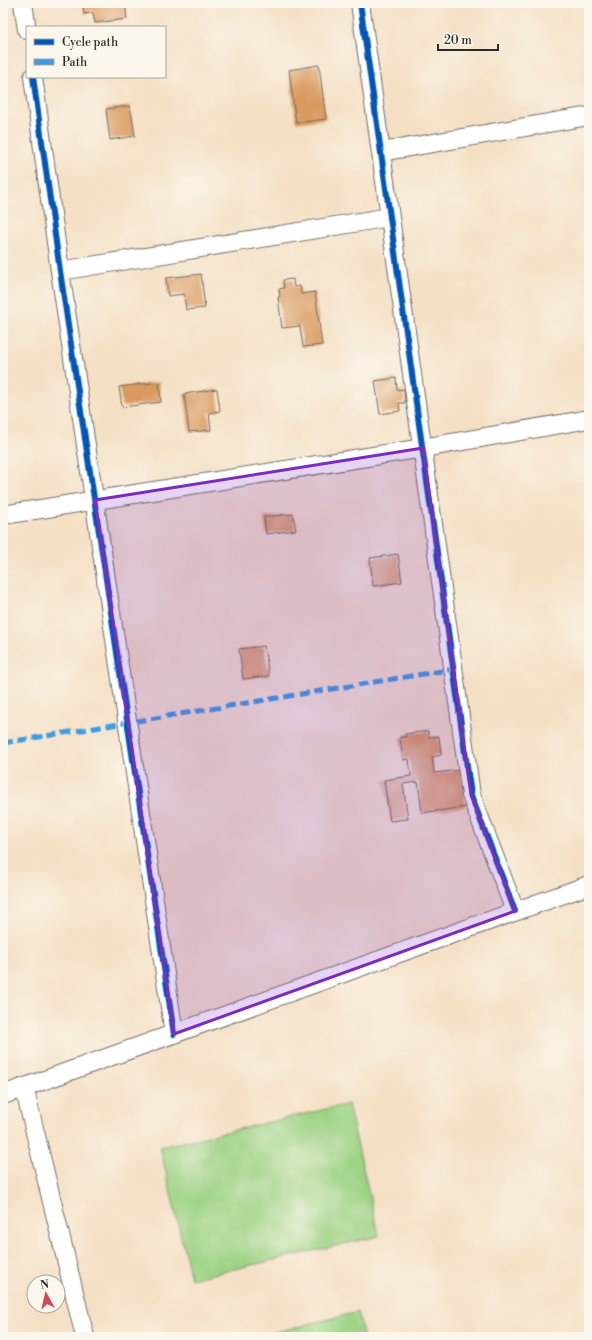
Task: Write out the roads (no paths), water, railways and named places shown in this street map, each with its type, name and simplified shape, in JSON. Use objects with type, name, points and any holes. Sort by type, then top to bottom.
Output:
[{"type":"street","points":[[23,3],[26,26]]},
{"type":"street","points":[[360,3],[471,795],[515,912]]},
{"type":"street","points":[[34,78],[60,271],[174,1034]]},
{"type":"street","points":[[381,152],[589,116]]},
{"type":"street","points":[[60,271],[390,217]]},
{"type":"street","points":[[3,516],[589,420]]},
{"type":"street","points":[[3,1095],[589,885]]},
{"type":"street","points":[[24,1087],[85,1337]]}]
